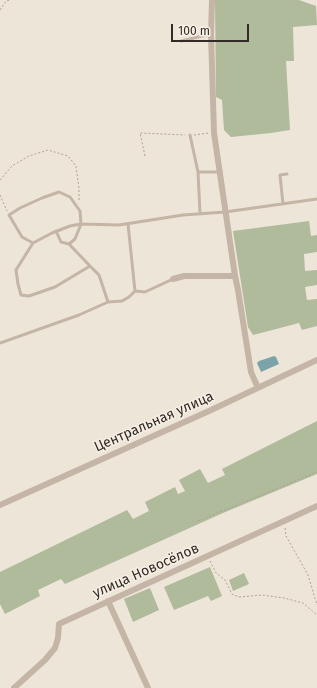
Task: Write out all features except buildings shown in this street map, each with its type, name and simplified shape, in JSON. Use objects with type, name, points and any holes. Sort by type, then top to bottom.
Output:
[{"type":"street","points":[[212,0],[211,34],[214,133],[225,212],[251,372],[258,388]]},
{"type":"street","points":[[173,279],[184,276],[235,276]]},
{"type":"street","name":"Центральная улица","points":[[0,505],[317,360]]},
{"type":"street","name":"улица Новосёлов","points":[[14,688],[45,660],[55,648],[58,638],[59,624],[317,506]]},
{"type":"street","points":[[108,601],[148,688]]},
{"type":"lane","points":[[181,41],[211,34]]},
{"type":"lane","points":[[190,135],[198,172],[200,213]]},
{"type":"lane","points":[[198,172],[220,172]]},
{"type":"lane","points":[[283,204],[280,175],[287,174]]},
{"type":"lane","points":[[33,243],[22,237],[9,215],[20,208],[59,192],[70,197],[80,211],[81,224],[75,239],[69,244]]},
{"type":"lane","points":[[90,266],[55,287],[29,296],[21,295],[16,270],[33,243],[56,231],[70,226],[81,224],[119,225],[183,215],[225,212],[317,199]]},
{"type":"lane","points":[[128,224],[135,291]]},
{"type":"lane","points":[[56,231],[61,242],[69,244],[99,276],[108,302]]},
{"type":"lane","points":[[135,291],[145,292],[173,279]]},
{"type":"lane","points":[[0,343],[79,315],[108,302],[122,301],[135,291]]},
{"type":"path","points":[[0,10],[6,1],[10,0]]},
{"type":"path","points":[[145,156],[140,133],[190,135],[214,133]]},
{"type":"path","points":[[0,180],[12,166],[29,156],[48,150],[68,156],[76,166],[80,211]]},
{"type":"path","points":[[0,195],[9,215]]},
{"type":"path","points":[[198,521],[317,472]]},
{"type":"path","points":[[284,521],[286,536],[308,575],[317,605]]},
{"type":"path","points":[[208,556],[216,573],[225,580],[232,594],[239,596],[262,595],[284,598],[303,603],[317,615]]},
{"type":"green space","points":[[215,0],[299,0],[316,6],[317,25],[293,27],[294,61],[286,61],[290,130],[231,137],[224,130],[222,100],[216,97]]},
{"type":"green space","points":[[309,221],[311,236],[317,235],[317,252],[304,254],[305,271],[317,270],[317,285],[305,287],[307,300],[317,299],[317,326],[302,330],[299,323],[253,335],[248,327],[233,231]]},
{"type":"green space","points":[[317,421],[317,474],[223,513],[65,584],[61,579],[38,590],[40,596],[5,614],[0,604],[0,572],[127,510],[133,519],[149,511],[145,502],[175,487],[178,494],[185,491],[179,480],[200,469],[208,483],[225,475],[222,469]]},
{"type":"green space","points":[[210,567],[222,596],[211,601],[208,596],[174,610],[164,587]]},
{"type":"green space","points":[[244,573],[249,584],[233,591],[229,580]]},
{"type":"green space","points":[[150,588],[159,610],[133,622],[124,599]]},
{"type":"water","points":[[274,356],[279,364],[261,372],[257,363]]}]
